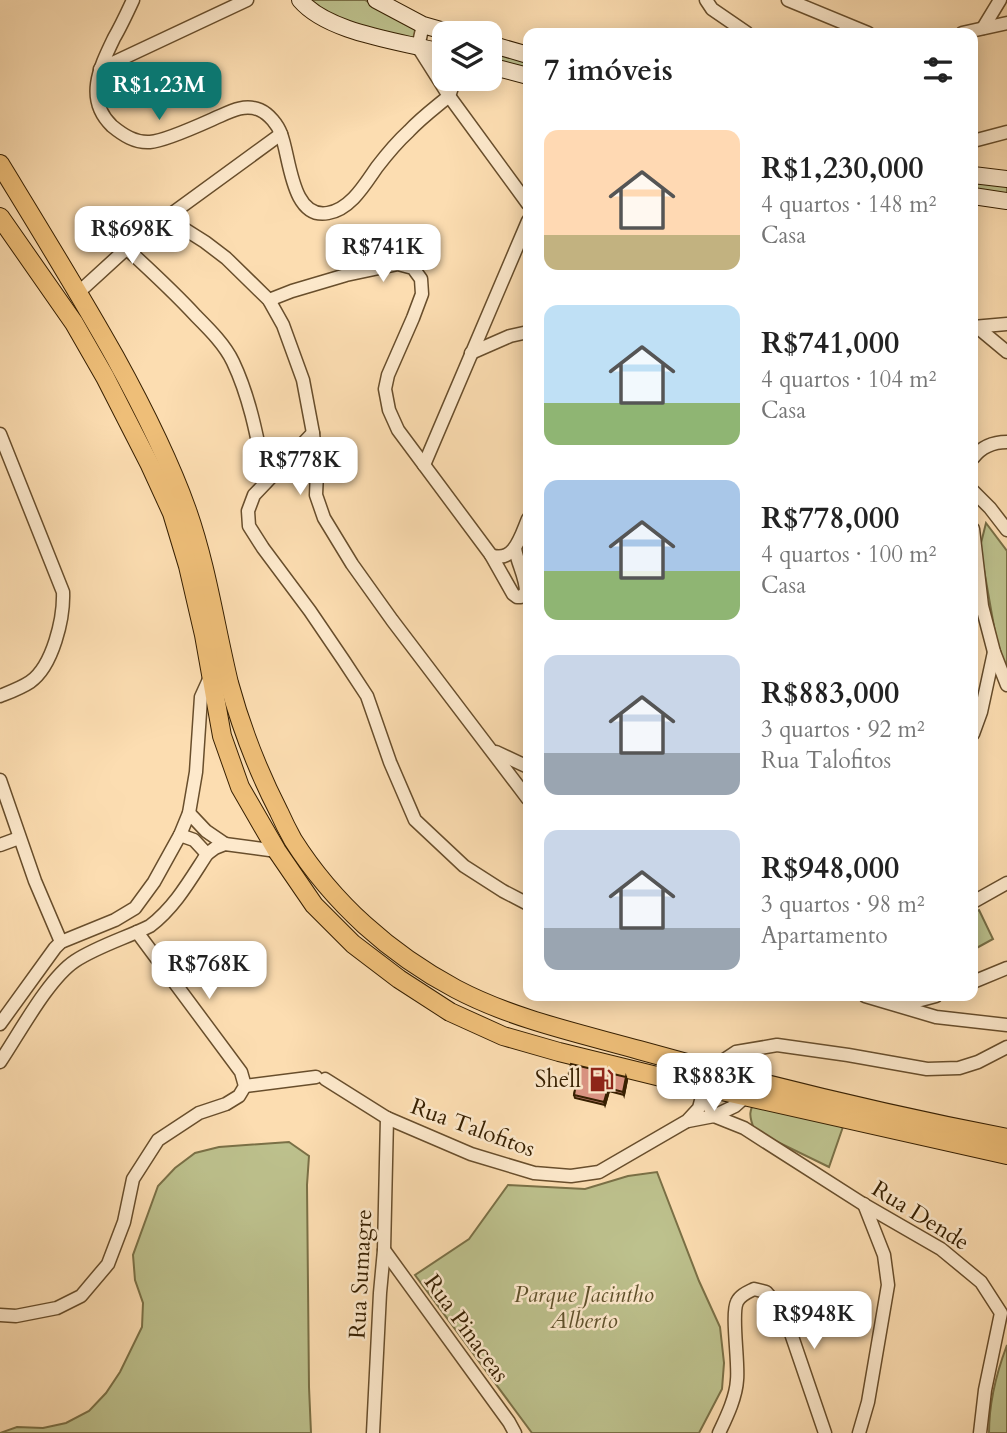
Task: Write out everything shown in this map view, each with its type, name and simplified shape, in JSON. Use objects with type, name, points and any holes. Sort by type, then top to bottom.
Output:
[{"type":"main road","points":[[300,0],[320,18],[357,31],[432,50]]},
{"type":"main road","points":[[376,0],[432,28]]},
{"type":"main road","points":[[502,47],[523,54]]},
{"type":"main road","points":[[502,69],[523,75]]},
{"type":"main road","points":[[0,164],[79,292],[166,457],[204,563],[230,684],[264,784],[292,839],[335,896],[365,926],[404,958],[498,1009],[707,1078],[1007,1155]]},
{"type":"main road","points":[[978,176],[1007,179]]},
{"type":"main road","points":[[978,197],[1007,201]]},
{"type":"main road","points":[[0,217],[79,331],[105,377],[172,513],[204,635],[222,736],[240,787],[277,851],[314,905],[353,944],[450,1013],[503,1036],[559,1052],[707,1078]]},
{"type":"main road","points":[[748,1089],[870,1109],[1007,1138]]},
{"type":"street","points":[[133,0],[100,69],[96,88],[97,102],[106,120],[131,139],[151,142],[240,107],[259,110],[270,117],[281,134],[301,199],[317,214],[330,213],[346,204],[363,188],[394,146],[449,96],[450,91]]},
{"type":"street","points":[[100,69],[247,0]]},
{"type":"street","points":[[706,0],[712,9],[740,28]]},
{"type":"street","points":[[788,0],[856,28]]},
{"type":"street","points":[[983,28],[1000,0]]},
{"type":"street","points":[[978,29],[1007,23]]},
{"type":"street","points":[[423,26],[418,47],[449,96],[523,197]]},
{"type":"street","points":[[978,140],[1007,132]]},
{"type":"street","points":[[79,292],[126,248],[281,134]]},
{"type":"street","points":[[167,218],[226,258],[269,300],[283,325],[303,380],[313,433],[317,472],[316,495],[324,518],[352,564],[392,620],[523,792]]},
{"type":"street","points":[[424,465],[523,233]]},
{"type":"street","points":[[126,248],[203,323],[232,361],[243,387],[266,482]]},
{"type":"street","points":[[269,300],[346,275],[398,264],[413,268],[421,279],[422,294],[388,375],[385,389],[389,410],[398,430],[491,555],[513,594],[517,597],[523,595]]},
{"type":"street","points":[[978,327],[1007,324]]},
{"type":"street","points":[[978,329],[1007,352]]},
{"type":"street","points":[[471,354],[510,336],[523,333]]},
{"type":"street","points":[[0,433],[64,592],[64,611],[43,669],[31,682],[0,696]]},
{"type":"street","points":[[313,433],[254,495],[248,511],[249,526],[367,696],[394,772],[415,820],[464,866],[523,901]]},
{"type":"street","points":[[978,452],[992,443],[1007,442]]},
{"type":"street","points":[[978,496],[1007,530]]},
{"type":"street","points":[[491,555],[503,557],[515,548],[523,530]]},
{"type":"street","points":[[515,548],[523,577]]},
{"type":"street","points":[[978,572],[982,606],[994,652],[1007,685]]},
{"type":"street","points":[[978,720],[994,652]]},
{"type":"street","points":[[0,1024],[54,948],[61,942],[115,920],[135,908],[154,883],[189,813],[197,772],[201,697],[211,675]]},
{"type":"street","points":[[492,751],[523,765]]},
{"type":"street","points":[[0,780],[35,881],[61,942]]},
{"type":"street","points":[[189,813],[206,831],[225,844],[277,851]]},
{"type":"street","points":[[180,835],[194,840],[207,854]]},
{"type":"street","points":[[0,845],[19,838]]},
{"type":"street","points":[[0,1062],[64,971],[82,957],[150,926],[173,905],[207,854],[225,844]]},
{"type":"street","points":[[978,899],[1007,883]]},
{"type":"street","points":[[0,1315],[16,1316],[57,1308],[81,1296],[108,1264],[124,1222],[133,1179],[158,1140],[199,1113],[226,1104],[239,1096],[245,1086],[241,1072],[137,932]]},
{"type":"street","points":[[978,980],[1007,968]]},
{"type":"street","points":[[886,1001],[936,1017],[1007,1025]]},
{"type":"street","points":[[902,1005],[917,1001]]},
{"type":"street","points":[[687,1121],[699,1108],[707,1078],[736,1052],[777,1045],[927,1069],[959,1068],[978,1062],[1007,1047]]},
{"type":"street","name":"Rua Talofitos","points":[[245,1086],[321,1078],[387,1118],[471,1154],[534,1173],[571,1176],[599,1172],[687,1121],[714,1116]]},
{"type":"street","points":[[707,1078],[707,1102],[714,1116],[744,1128]]},
{"type":"street","points":[[714,1116],[735,1106],[748,1089]]},
{"type":"street","points":[[744,1128],[741,1117],[748,1089]]},
{"type":"street","name":"Rua Sumagre","points":[[373,1433],[384,1250],[387,1118]]},
{"type":"street","name":"Rua Dende","points":[[744,1128],[863,1204],[933,1244],[981,1282],[1004,1312],[985,1390],[980,1433]]},
{"type":"street","points":[[859,1433],[869,1402],[888,1285],[884,1255],[863,1204]]},
{"type":"street","name":"Rua Pinaceas","points":[[384,1250],[515,1433]]},
{"type":"street","points":[[719,1433],[737,1384],[738,1357],[734,1312],[743,1295],[754,1289],[766,1292],[784,1313],[825,1433]]},
{"type":"green space","points":[[307,0],[365,0],[417,29],[413,41],[329,17]]},
{"type":"green space","points":[[502,53],[523,59],[523,70],[502,63]]},
{"type":"green space","points":[[978,180],[1007,182],[1007,194],[978,190]]},
{"type":"green space","points":[[986,523],[1007,551],[1007,672],[996,638],[980,547]]},
{"type":"green space","points":[[978,910],[993,939],[978,947]]},
{"type":"green space","points":[[757,1096],[845,1121],[829,1167],[755,1131],[750,1113]]},
{"type":"green space","points":[[289,1142],[309,1156],[307,1185],[311,1433],[0,1433],[17,1427],[43,1428],[66,1423],[89,1411],[106,1393],[120,1372],[142,1327],[143,1303],[135,1280],[133,1255],[158,1186],[175,1168],[195,1153],[219,1147]]},
{"type":"green space","name":"Parque Jacintho Alberto","points":[[657,1172],[699,1281],[720,1327],[724,1363],[722,1389],[699,1433],[532,1433],[415,1275],[469,1239],[508,1185],[585,1189],[628,1176]]},
{"type":"green space","points":[[1007,1345],[1007,1433],[989,1433],[994,1388]]},
{"type":"building","name":"Shell","points":[[571,1064],[626,1077],[623,1092],[608,1088],[604,1102],[574,1095],[577,1079],[569,1074]]},
{"type":"place","name":"Shell","points":[[601,1079]]}]
